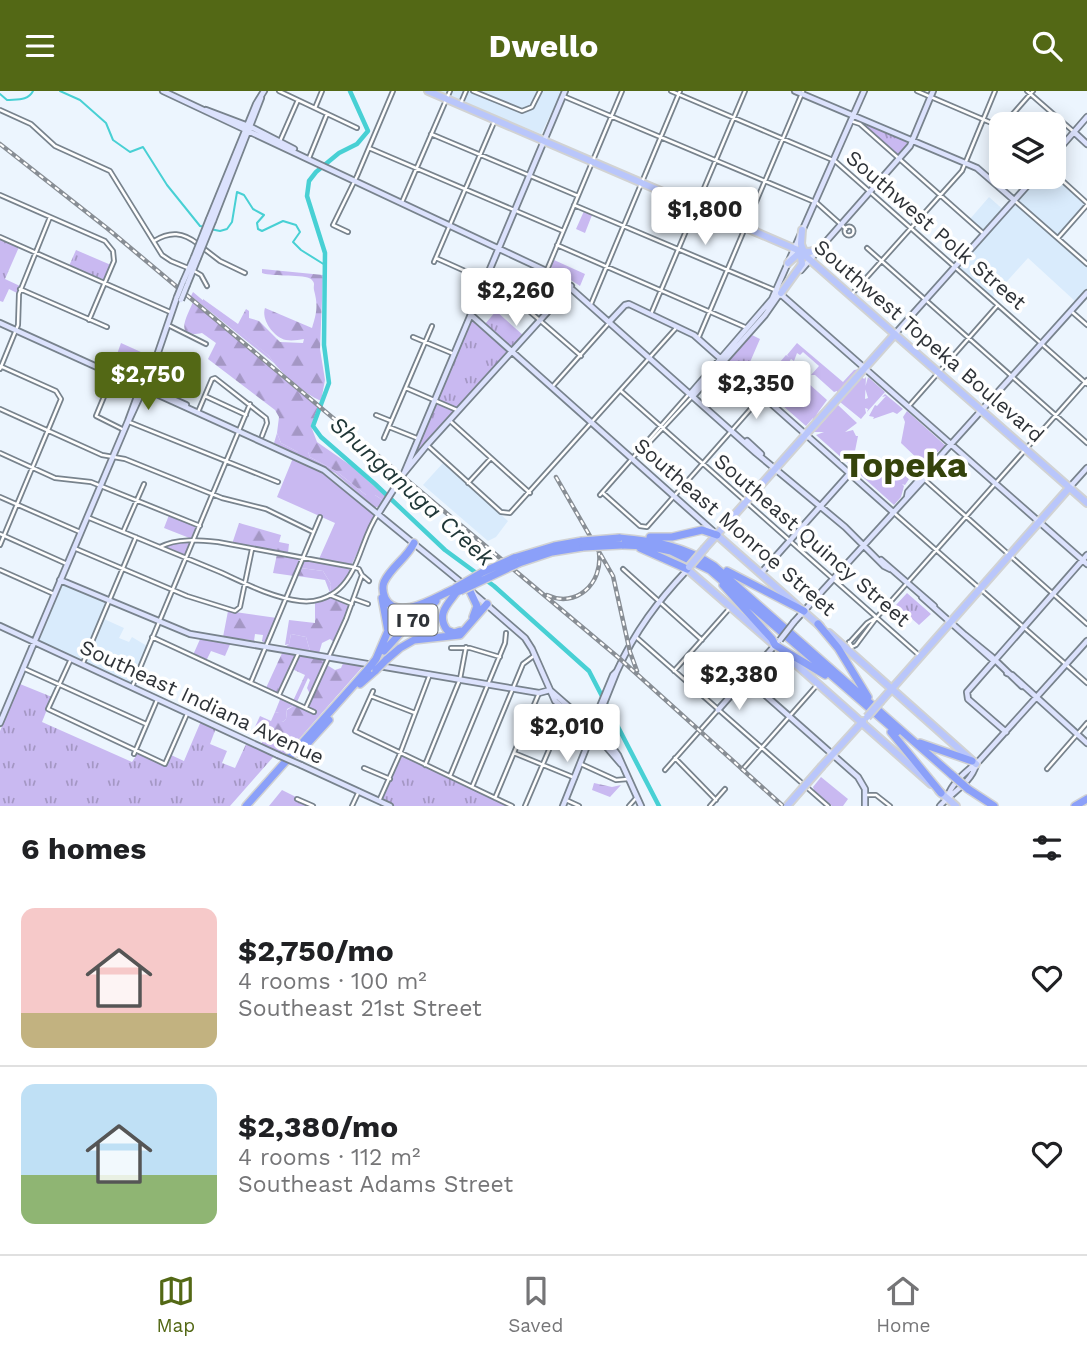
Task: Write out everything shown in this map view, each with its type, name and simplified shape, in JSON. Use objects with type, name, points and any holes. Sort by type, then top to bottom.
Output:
[{"type":"highway","points":[[625,542],[634,536],[672,537],[702,530],[717,535]]},
{"type":"highway","points":[[625,542],[688,568]]},
{"type":"highway","name":"I 70","points":[[246,806],[381,660],[413,620],[456,590],[483,572],[517,560],[582,544],[625,542],[671,551],[704,563],[730,578],[908,735],[951,777]]},
{"type":"highway","points":[[414,543],[384,583],[384,595],[389,604],[408,609],[456,590]]},
{"type":"highway","points":[[381,660],[388,631],[382,582],[414,543]]},
{"type":"highway","points":[[704,563],[804,611]]},
{"type":"highway","points":[[704,563],[772,639],[851,693]]},
{"type":"highway","name":"I 70","points":[[704,563],[877,716],[986,806]]},
{"type":"highway","points":[[469,589],[477,606],[474,616]]},
{"type":"highway","points":[[456,590],[443,611],[442,622],[451,632],[457,633],[486,603]]},
{"type":"highway","points":[[381,660],[414,640],[460,635],[486,603]]},
{"type":"highway","points":[[818,624],[838,648],[872,704]]},
{"type":"highway","name":"I 70","points":[[252,806],[372,669]]},
{"type":"highway","points":[[877,716],[944,796]]},
{"type":"highway","points":[[908,735],[931,748],[974,762]]},
{"type":"highway","name":"I 70","points":[[967,791],[993,806]]},
{"type":"highway","points":[[1077,806],[1087,801]]},
{"type":"main road","points":[[163,91],[248,128],[547,270],[571,286],[1087,743]]},
{"type":"main road","points":[[0,723],[2,712],[143,386],[264,91]]},
{"type":"main road","name":"Southwest Topeka Boulevard","points":[[428,91],[746,226],[803,253],[1087,503]]},
{"type":"main road","points":[[795,91],[965,163],[985,173],[1014,199]]},
{"type":"main road","points":[[692,394],[801,266],[802,230],[863,91]]},
{"type":"main road","points":[[378,514],[411,458],[564,93]]},
{"type":"main road","points":[[779,292],[788,263],[796,255],[821,248],[843,226],[899,158],[912,140],[931,94]]},
{"type":"main road","points":[[1066,141],[1087,117]]},
{"type":"main road","points":[[1074,132],[1087,144]]},
{"type":"main road","points":[[564,803],[617,671],[634,636],[659,601],[1023,189]]},
{"type":"main road","points":[[404,473],[448,420],[571,286]]},
{"type":"main road","points":[[779,292],[1086,560],[1053,593],[966,694],[968,699],[1006,731]]},
{"type":"main road","points":[[718,710],[894,512],[908,492],[1087,293]]},
{"type":"main road","points":[[610,321],[626,304],[698,339],[894,512]]},
{"type":"main road","name":"Southeast Monroe Street","points":[[471,315],[818,624],[846,644],[891,689],[974,762]]},
{"type":"main road","points":[[0,323],[324,470],[521,634],[535,655],[559,706],[611,744],[641,806]]},
{"type":"main road","points":[[99,367],[143,386]]},
{"type":"main road","points":[[411,458],[418,457]]},
{"type":"main road","points":[[787,806],[1087,468]]},
{"type":"main road","points":[[761,573],[850,473]]},
{"type":"main road","points":[[688,568],[777,643],[818,684],[864,720],[956,806]]},
{"type":"main road","points":[[60,580],[190,634],[539,693],[550,690]]},
{"type":"main road","name":"Southeast Indiana Avenue","points":[[1,628],[390,806]]},
{"type":"main road","points":[[940,806],[944,796],[974,762],[1006,731],[1087,641]]},
{"type":"main road","points":[[746,678],[861,781],[866,795],[865,806]]},
{"type":"street","points":[[279,91],[357,128]]},
{"type":"street","points":[[315,108],[322,91]]},
{"type":"street","points":[[348,232],[333,225],[393,91]]},
{"type":"street","points":[[402,202],[450,91]]},
{"type":"street","points":[[460,105],[466,91]]},
{"type":"street","points":[[473,91],[522,111],[532,107],[540,91]]},
{"type":"street","points":[[547,270],[622,91]]},
{"type":"street","name":"Southwest Polk Street","points":[[671,91],[832,160],[1086,382]]},
{"type":"street","points":[[651,314],[744,91]]},
{"type":"street","points":[[917,91],[931,94],[989,121]]},
{"type":"street","points":[[852,295],[961,173],[995,91]]},
{"type":"street","points":[[698,339],[802,92]]},
{"type":"street","points":[[1014,112],[1030,92],[1074,132]]},
{"type":"street","points":[[564,93],[815,202],[843,226]]},
{"type":"street","points":[[591,304],[679,93]]},
{"type":"street","points":[[279,143],[298,100]]},
{"type":"street","points":[[0,110],[31,124],[55,146],[110,171],[167,259],[201,275],[207,286]]},
{"type":"street","points":[[311,159],[327,114]]},
{"type":"street","points":[[434,263],[495,120]]},
{"type":"street","points":[[849,121],[860,124],[984,234]]},
{"type":"street","points":[[431,134],[578,196]]},
{"type":"street","points":[[369,148],[564,231]]},
{"type":"street","points":[[1058,238],[1087,204],[1066,184]]},
{"type":"street","points":[[0,195],[105,241],[113,250],[114,261],[89,320]]},
{"type":"street","points":[[1014,199],[1087,264]]},
{"type":"street","points":[[575,205],[779,292]]},
{"type":"street","points":[[0,545],[60,401],[60,395],[53,390],[0,367],[16,330],[20,289],[50,217]]},
{"type":"street","points":[[154,241],[169,234],[186,236],[220,261],[245,273]]},
{"type":"street","points":[[0,237],[173,313]]},
{"type":"street","points":[[557,245],[749,330]]},
{"type":"street","points":[[867,248],[1087,443]]},
{"type":"street","points":[[436,258],[485,280],[514,298],[581,356]]},
{"type":"street","points":[[20,289],[107,327]]},
{"type":"street","points":[[909,406],[998,305]]},
{"type":"street","points":[[1071,311],[1087,325]]},
{"type":"street","points":[[551,388],[610,321]]},
{"type":"street","points":[[168,325],[206,344]]},
{"type":"street","points":[[384,438],[432,326]]},
{"type":"street","points":[[427,445],[501,512],[508,514],[530,493],[677,327]]},
{"type":"street","points":[[413,337],[454,354]]},
{"type":"street","points":[[113,375],[96,416],[124,430]]},
{"type":"street","points":[[198,412],[213,378],[267,419],[262,436]]},
{"type":"street","points":[[877,617],[846,644],[852,647],[856,645],[877,617],[1086,382]]},
{"type":"street","points":[[405,388],[457,410]]},
{"type":"street","name":"Southeast Quincy Street","points":[[621,391],[920,656]]},
{"type":"street","points":[[692,394],[602,494],[640,526],[646,527],[762,396]]},
{"type":"street","points":[[205,396],[246,415]]},
{"type":"street","points":[[132,687],[250,404]]},
{"type":"street","points":[[0,409],[102,455],[113,456],[213,494],[266,509],[313,531]]},
{"type":"street","points":[[376,415],[391,421]]},
{"type":"street","points":[[448,420],[530,493]]},
{"type":"street","points":[[128,421],[278,482]]},
{"type":"street","points":[[388,426],[419,439]]},
{"type":"street","points":[[0,453],[60,479],[86,481],[200,526]]},
{"type":"street","points":[[468,483],[491,458]]},
{"type":"street","points":[[923,478],[1087,624]]},
{"type":"street","points":[[123,532],[144,484]]},
{"type":"street","points":[[0,497],[80,533]]},
{"type":"street","points":[[894,512],[1087,682]]},
{"type":"street","points":[[87,517],[245,583],[286,598],[306,602],[330,595],[344,584],[378,514]]},
{"type":"street","points":[[251,682],[320,517]]},
{"type":"street","points":[[2,535],[67,564]]},
{"type":"street","points":[[82,664],[136,537]]},
{"type":"street","points":[[160,547],[194,540],[252,549],[354,567],[369,581]]},
{"type":"street","points":[[74,548],[208,604],[238,611],[252,549]]},
{"type":"street","points":[[622,569],[702,640]]},
{"type":"street","points":[[0,571],[54,594]]},
{"type":"street","points":[[306,708],[362,575]]},
{"type":"street","points":[[330,595],[352,604]]},
{"type":"street","points":[[354,599],[368,604]]},
{"type":"street","points":[[674,671],[732,607]]},
{"type":"street","points":[[450,777],[505,643],[506,633]]},
{"type":"street","points":[[634,636],[828,806]]},
{"type":"street","points":[[152,637],[314,712]]},
{"type":"street","points":[[452,648],[466,647],[499,657]]},
{"type":"street","points":[[425,765],[460,679],[466,647]]},
{"type":"street","points":[[279,695],[299,652]]},
{"type":"street","points":[[472,787],[524,662],[535,655]]},
{"type":"street","points":[[71,659],[48,709],[135,752],[165,764],[187,714]]},
{"type":"street","points":[[23,668],[146,724]]},
{"type":"street","points":[[379,801],[401,753],[430,674]]},
{"type":"street","points":[[743,769],[818,684]]},
{"type":"street","points":[[373,691],[355,731],[512,806]]},
{"type":"street","points":[[495,798],[539,693]]},
{"type":"street","points":[[371,696],[415,713]]},
{"type":"street","points":[[135,752],[157,700]]},
{"type":"street","points":[[664,770],[718,710]]},
{"type":"street","points":[[528,719],[588,743]]},
{"type":"street","points":[[1047,769],[1087,723]]},
{"type":"street","points":[[525,806],[557,731]]},
{"type":"street","points":[[514,753],[575,778]]},
{"type":"street","points":[[675,758],[716,800]]},
{"type":"street","points":[[581,764],[616,780],[628,779]]},
{"type":"street","points":[[364,768],[390,779]]},
{"type":"street","points":[[710,806],[725,789]]},
{"type":"street","points":[[352,806],[359,792]]},
{"type":"street","points":[[866,795],[878,796],[890,806]]},
{"type":"street","points":[[629,806],[637,797]]},
{"type":"street","points":[[297,799],[313,806]]},
{"type":"street","points":[[564,803],[579,806]]},
{"type":"shaded area","points":[[436,91],[562,91],[541,134]]},
{"type":"shaded area","points":[[1066,186],[1085,204],[1055,239],[1087,267],[1087,290],[1076,302],[1028,258],[992,298],[960,268],[988,235],[970,219],[989,197],[1007,213],[1028,189],[1066,189]]},
{"type":"shaded area","points":[[443,463],[508,521],[496,537],[488,541],[423,485]]},
{"type":"shaded area","points":[[62,583],[108,601],[82,661],[38,640]]},
{"type":"shaded area","points":[[104,619],[124,628],[119,638],[129,642],[132,637],[147,646],[131,683],[85,663]]},
{"type":"green space","points":[[862,121],[909,142],[899,156]]},
{"type":"green space","points":[[584,211],[592,215],[585,233],[576,229]]},
{"type":"green space","points":[[0,238],[19,247],[5,279],[20,286],[17,293],[9,289],[3,302],[0,301]]},
{"type":"green space","points":[[76,250],[111,265],[105,280],[69,266]]},
{"type":"green space","points":[[554,260],[585,274],[580,286],[551,267]]},
{"type":"green space","points":[[262,269],[323,275],[320,349],[325,380],[321,401],[292,382],[269,356],[203,302],[203,299],[238,324],[246,309],[249,311],[249,318],[259,321],[280,342],[303,343],[304,339],[286,340],[277,335],[266,322],[264,312],[265,308],[312,328],[316,309],[313,282],[308,277],[262,273]]},
{"type":"green space","points":[[193,292],[269,356],[274,363],[191,296]]},
{"type":"green space","points":[[193,302],[318,407],[311,426],[317,442],[353,467],[387,498],[384,501],[375,495],[366,495],[336,471],[310,457],[308,452],[298,452],[281,443],[277,433],[279,417],[275,410],[208,359],[216,343],[202,333],[187,333],[184,325]]},
{"type":"green space","points":[[496,311],[524,336],[512,349],[485,324]]},
{"type":"green space","points":[[472,320],[509,352],[414,457],[413,455]]},
{"type":"green space","points":[[750,334],[760,339],[744,376],[726,361]]},
{"type":"green space","points":[[121,343],[152,357],[141,380],[112,368]]},
{"type":"green space","points":[[797,343],[843,382],[854,370],[859,369],[837,394],[837,391],[834,392],[815,375],[811,375],[819,366],[803,352],[800,355],[797,353],[794,361],[791,359],[791,364],[784,373],[800,387],[808,379],[808,383],[827,400],[816,415],[832,400],[806,426],[782,405],[791,396],[789,394],[780,403],[757,385],[760,385],[786,355],[789,357],[787,355]]},
{"type":"green space","points":[[862,377],[866,377],[866,386],[868,377],[885,392],[867,412],[868,409],[865,408],[866,413],[861,419],[840,402]]},
{"type":"green space","points":[[885,394],[903,409],[897,414],[893,412],[873,419],[874,417],[869,416]]},
{"type":"green space","points":[[838,405],[857,423],[845,432],[853,430],[858,436],[854,456],[856,460],[852,467],[816,435],[824,432],[814,432]]},
{"type":"green space","points":[[907,411],[946,446],[929,458],[926,456],[928,460],[923,464],[901,443],[905,422],[903,417]]},
{"type":"green space","points":[[277,433],[281,443],[298,452],[308,452],[310,457],[336,471],[366,495],[375,495],[384,501],[380,507],[374,507],[335,473],[274,443]]},
{"type":"green space","points":[[293,458],[330,476],[373,514],[352,564],[319,559],[335,523],[277,497]]},
{"type":"green space","points":[[885,460],[909,479],[905,485],[902,484],[904,486],[901,497],[894,505],[855,470],[861,465],[866,467]]},
{"type":"green space","points":[[169,515],[197,526],[192,539],[164,528]]},
{"type":"green space","points":[[239,523],[281,535],[279,542],[289,544],[288,553],[232,544]]},
{"type":"green space","points":[[190,541],[185,555],[164,546]]},
{"type":"green space","points":[[277,554],[300,558],[294,576],[273,573]]},
{"type":"green space","points":[[305,559],[349,568],[350,571],[344,581],[330,593],[331,584],[323,571],[301,568]]},
{"type":"green space","points":[[301,568],[323,571],[331,584],[330,593],[325,580],[297,576]]},
{"type":"green space","points":[[907,593],[931,614],[919,625],[896,605]]},
{"type":"green space","points":[[331,596],[350,607],[334,642],[330,639],[322,643],[319,653],[310,651],[306,637],[291,634],[289,644],[285,645],[289,620],[315,623],[315,603]]},
{"type":"green space","points":[[228,611],[277,618],[265,643],[262,641],[263,635],[255,634],[254,641],[227,638],[223,637]]},
{"type":"green space","points":[[291,634],[306,637],[310,651],[285,647],[289,644]]},
{"type":"green space","points":[[201,637],[231,642],[225,656],[211,651],[206,661],[193,655]]},
{"type":"green space","points":[[283,651],[297,653],[277,693],[266,688]]},
{"type":"green space","points":[[300,654],[326,658],[310,694],[307,688],[310,680],[308,678],[297,702],[293,701],[305,675],[292,669]]},
{"type":"green space","points":[[344,661],[365,664],[285,755],[261,745],[267,731],[261,733],[254,729],[260,716],[271,721],[275,712],[279,713],[279,719],[283,722],[287,710],[295,705],[307,710],[327,665],[335,670],[341,668]]},
{"type":"green space","points":[[20,684],[52,697],[42,722],[132,762],[138,753],[166,766],[171,755],[184,761],[201,721],[216,728],[210,744],[227,751],[222,763],[235,768],[247,742],[275,755],[230,806],[0,806],[0,731]]},
{"type":"green space","points":[[281,697],[295,705],[287,709],[283,722],[279,720],[279,713],[275,712]]},
{"type":"green space","points":[[402,756],[508,806],[394,806],[381,800]]},
{"type":"green space","points":[[821,777],[848,799],[843,806],[832,806],[814,790],[813,787]]},
{"type":"green space","points":[[594,783],[612,787],[621,785],[610,797],[592,790]]},
{"type":"green space","points":[[282,790],[298,798],[298,801],[309,806],[269,806]]},
{"type":"waterway","points":[[0,94],[7,100],[25,98],[33,91]]},
{"type":"waterway","points":[[60,91],[80,100],[106,123],[113,140],[130,152],[143,147],[167,185],[200,226],[205,227]]},
{"type":"waterway","name":"Shunganuga Creek","points":[[350,91],[368,131],[357,144],[339,153],[316,172],[309,181],[307,196],[325,253],[324,345],[329,383],[313,426],[321,437],[445,550],[494,586],[589,671],[659,806]]},
{"type":"waterway","points":[[210,229],[227,229],[232,222],[237,192],[244,195],[253,209],[264,215],[257,223],[258,229],[262,231],[283,221],[296,225],[300,232],[293,242],[325,265]]},
{"type":"railway","points":[[0,144],[108,229],[619,658],[783,806]]},
{"type":"railway","points":[[556,477],[613,576],[630,652],[637,671]]},
{"type":"railway","points":[[547,595],[568,599],[585,591],[597,574],[599,553]]},
{"type":"district","name":"Topeka","points":[[905,465]]}]
